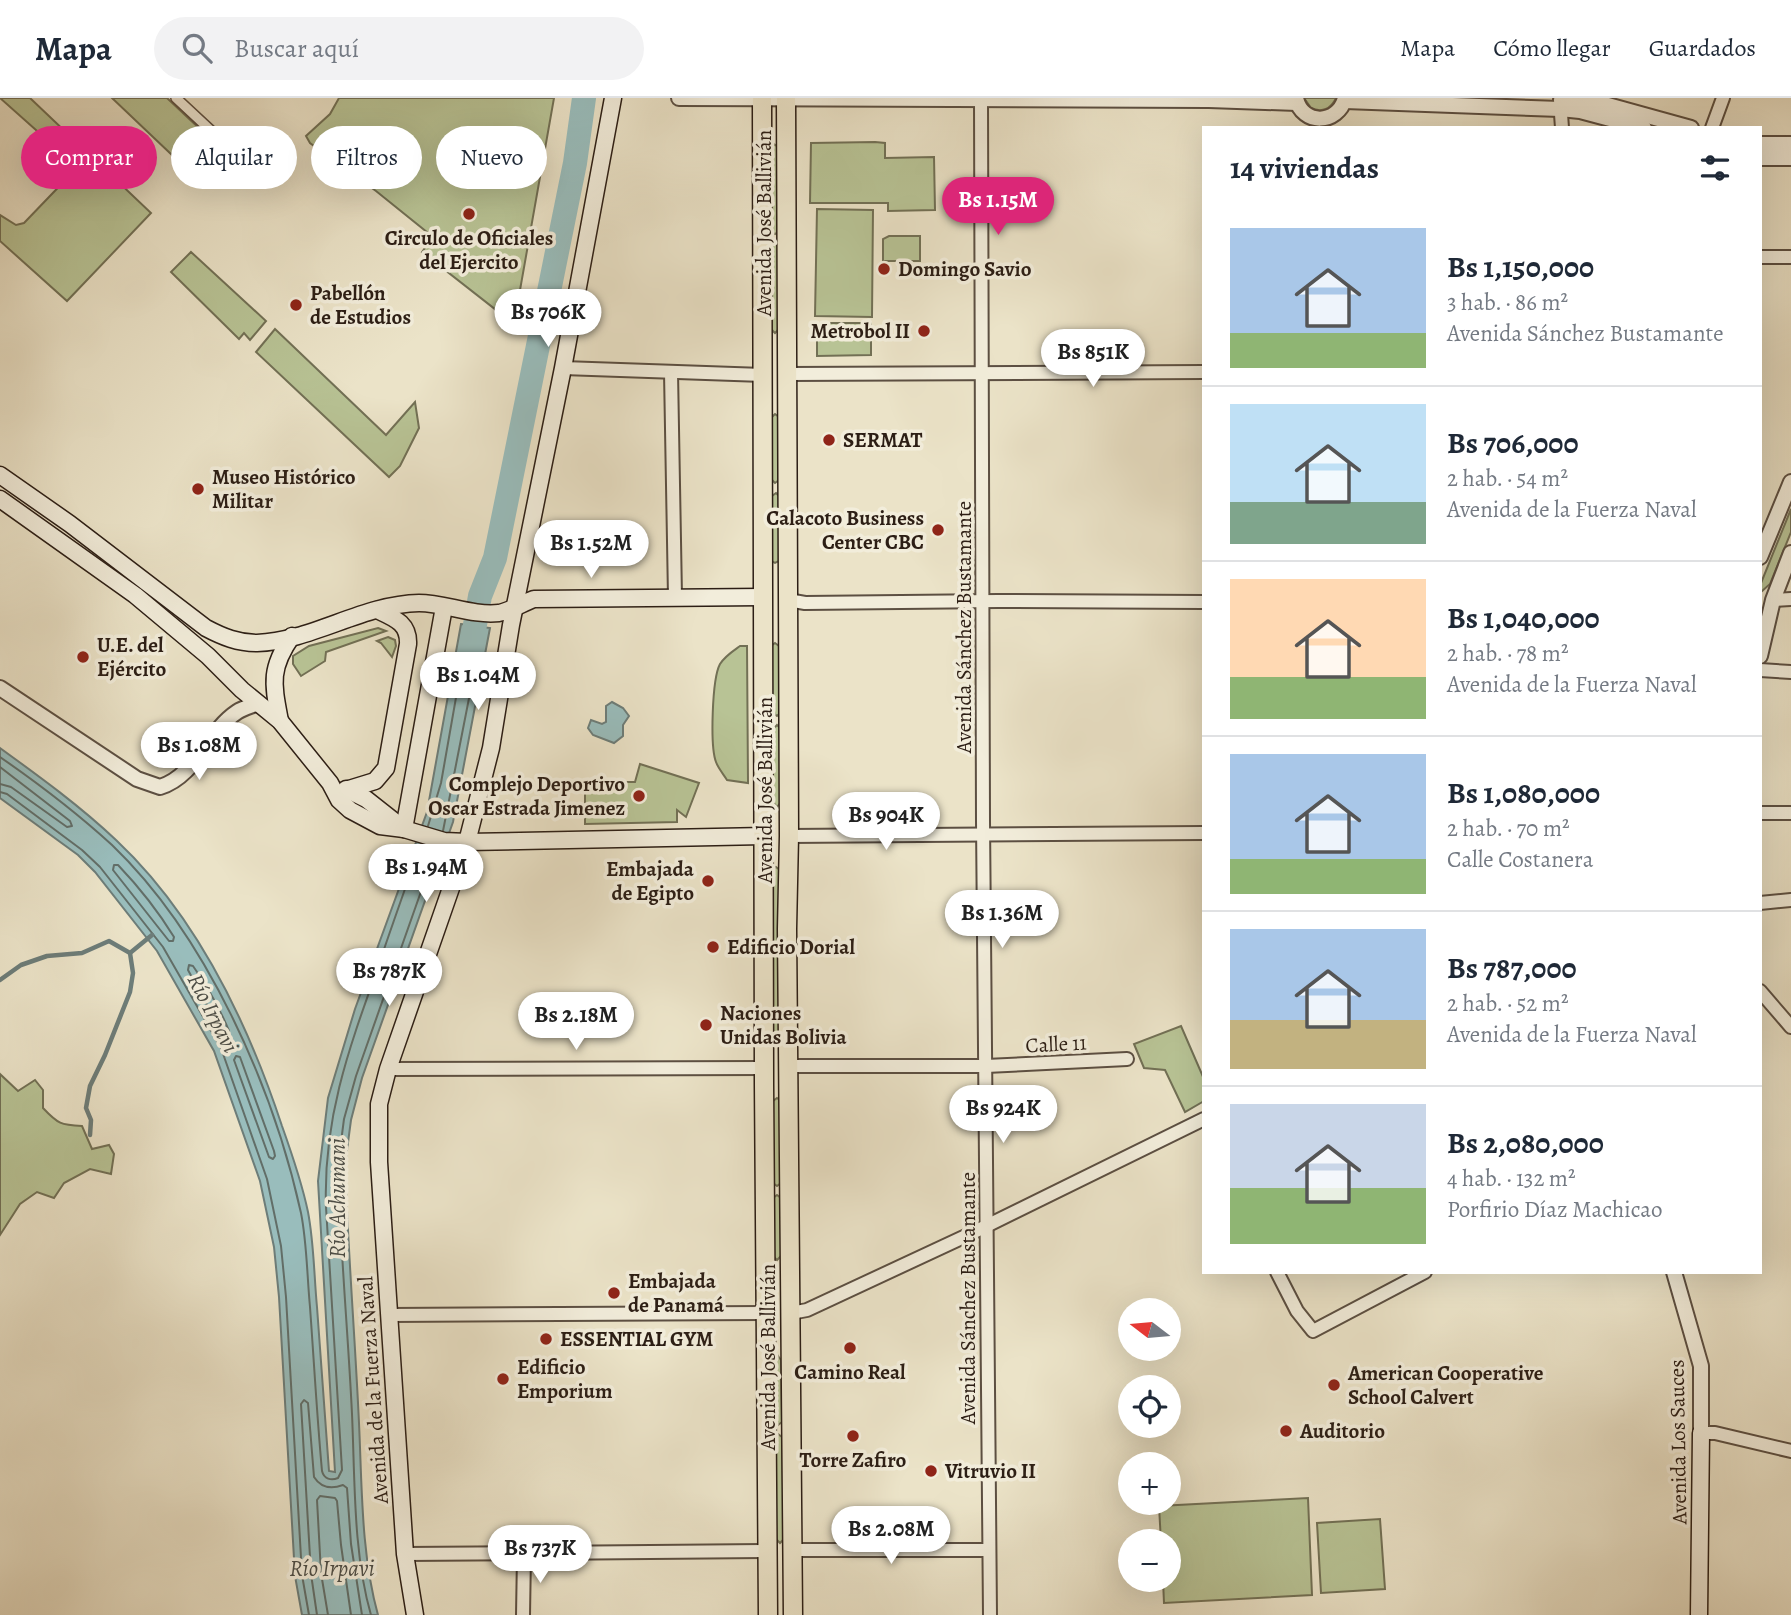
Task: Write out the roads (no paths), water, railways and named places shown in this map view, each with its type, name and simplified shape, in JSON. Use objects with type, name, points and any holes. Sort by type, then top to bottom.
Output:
[{"type":"main road","name":"Avenida de la Fuerza Naval","points":[[415,1615],[405,1554],[378,1128],[379,1104],[387,1069],[461,862],[491,748],[515,607],[613,98]]},
{"type":"main road","name":"Avenida José Ballivián","points":[[762,99],[768,1615]]},
{"type":"main road","name":"Avenida José Ballivián","points":[[786,99],[789,836],[787,929],[793,1615]]},
{"type":"main road","points":[[0,475],[216,634],[241,642],[260,643],[292,636],[376,610],[419,603],[499,613],[534,599],[763,597],[788,600]]},
{"type":"main road","points":[[0,499],[155,610],[280,721],[330,783],[339,800],[380,826],[409,830],[447,843],[789,836]]},
{"type":"main road","points":[[409,830],[444,607]]},
{"type":"main road","points":[[330,783],[342,789],[349,789],[375,781],[386,768],[408,635],[403,624],[376,610]]},
{"type":"main road","points":[[280,721],[273,674],[277,660],[292,636]]},
{"type":"main road","points":[[349,789],[409,830]]},
{"type":"main road","points":[[447,843],[461,862]]},
{"type":"main road","points":[[766,1313],[791,1313]]},
{"type":"main road","name":"Avenida Los Sauces","points":[[1699,1615],[1701,1433]]},
{"type":"main road","points":[[768,1551],[793,1550]]},
{"type":"street","points":[[176,98],[206,126]]},
{"type":"street","points":[[679,98],[1296,101],[1306,115],[1321,124],[1335,115],[1345,99],[1562,102],[1597,103],[1683,126]]},
{"type":"street","points":[[1713,126],[1723,98]]},
{"type":"street","name":"Avenida Sánchez Bustamante","points":[[981,99],[990,1615]]},
{"type":"street","points":[[1562,102],[1562,126]]},
{"type":"street","points":[[1562,102],[1580,111],[1636,126]]},
{"type":"street","points":[[1762,144],[1791,144]]},
{"type":"street","points":[[1762,158],[1791,158]]},
{"type":"street","points":[[1762,257],[1791,257]]},
{"type":"street","points":[[563,368],[763,375]]},
{"type":"street","points":[[671,372],[675,597]]},
{"type":"street","points":[[788,374],[1202,372]]},
{"type":"street","points":[[1762,552],[1791,482]]},
{"type":"street","points":[[1762,640],[1767,600],[1791,553]]},
{"type":"street","points":[[1767,600],[1791,599]]},
{"type":"street","points":[[788,600],[805,603],[1202,602]]},
{"type":"street","points":[[1762,670],[1791,672]]},
{"type":"street","points":[[0,688],[137,779],[160,787],[179,778],[238,711],[258,703]]},
{"type":"street","points":[[1762,813],[1791,813]]},
{"type":"street","points":[[789,836],[1202,833]]},
{"type":"street","points":[[1762,903],[1791,900]]},
{"type":"street","points":[[1762,993],[1791,1027]]},
{"type":"street","name":"Calle 11","points":[[789,1066],[986,1066],[1127,1059]]},
{"type":"street","points":[[387,1069],[764,1068]]},
{"type":"street","points":[[791,1313],[807,1310],[1202,1123]]},
{"type":"street","points":[[1278,1274],[1297,1311],[1313,1331],[1421,1274]]},
{"type":"street","name":"Avenida Los Sauces","points":[[1675,1274],[1701,1366],[1701,1433]]},
{"type":"street","points":[[390,1315],[766,1313]]},
{"type":"street","points":[[1701,1433],[1716,1433],[1791,1451]]},
{"type":"street","points":[[793,1550],[988,1550]]},
{"type":"street","points":[[405,1554],[768,1551]]},
{"type":"street","points":[[523,1615],[524,1555]]},
{"type":"water","name":"Río Irpavi","points":[[461,624],[490,628],[453,822],[362,1078],[351,1120],[345,1165],[363,1520],[368,1568],[378,1615],[302,1615],[295,1576],[279,1297],[274,1247],[260,1181],[214,1051],[157,951],[95,872],[78,855],[0,798],[0,748],[88,815],[145,870],[195,937],[236,1010],[268,1087],[308,1212],[329,1471],[335,1472],[318,1181],[328,1098],[355,1009],[427,812]]},
{"type":"water","points":[[612,702],[623,708],[629,716],[623,725],[623,736],[614,743],[593,735],[588,728],[591,720],[602,724],[606,722],[606,706]]},
{"type":"waterway","name":"Río Achumani","points":[[469,659],[480,596],[495,558],[575,163],[584,98]]},
{"type":"waterway","points":[[0,980],[21,965],[47,956],[82,953],[109,941],[130,953],[152,935]]},
{"type":"waterway","points":[[90,1135],[91,1120],[86,1108],[90,1086],[130,992],[133,973],[130,953]]},
{"type":"place","name":"Circulo de Oficiales del Ejercito","points":[[469,214]]},
{"type":"place","name":"Domingo Savio","points":[[884,269]]},
{"type":"place","name":"Pabellón de Estudios","points":[[296,305]]},
{"type":"place","name":"Metrobol II","points":[[924,331]]},
{"type":"place","name":"SERMAT","points":[[829,440]]},
{"type":"place","name":"Museo Histórico Militar","points":[[198,489]]},
{"type":"place","name":"Calacoto Business Center CBC","points":[[938,530]]},
{"type":"place","name":"U.E. del Ejército","points":[[83,657]]},
{"type":"place","name":"Complejo Deportivo Oscar Estrada Jimenez","points":[[639,796]]},
{"type":"place","name":"Embajada de Egipto","points":[[708,881]]},
{"type":"place","name":"Edificio Dorial","points":[[713,947]]},
{"type":"place","name":"Naciones Unidas Bolivia","points":[[706,1025]]},
{"type":"place","name":"Embajada de Panamá","points":[[614,1293]]},
{"type":"place","name":"ESSENTIAL GYM","points":[[546,1339]]},
{"type":"place","name":"Camino Real","points":[[850,1348]]},
{"type":"place","name":"Edificio Emporium","points":[[503,1379]]},
{"type":"place","name":"American Cooperative School Calvert","points":[[1334,1385]]},
{"type":"place","name":"Auditorio","points":[[1286,1431]]},
{"type":"place","name":"Torre Zafiro","points":[[853,1436]]},
{"type":"place","name":"Vitruvio II","points":[[931,1471]]}]
